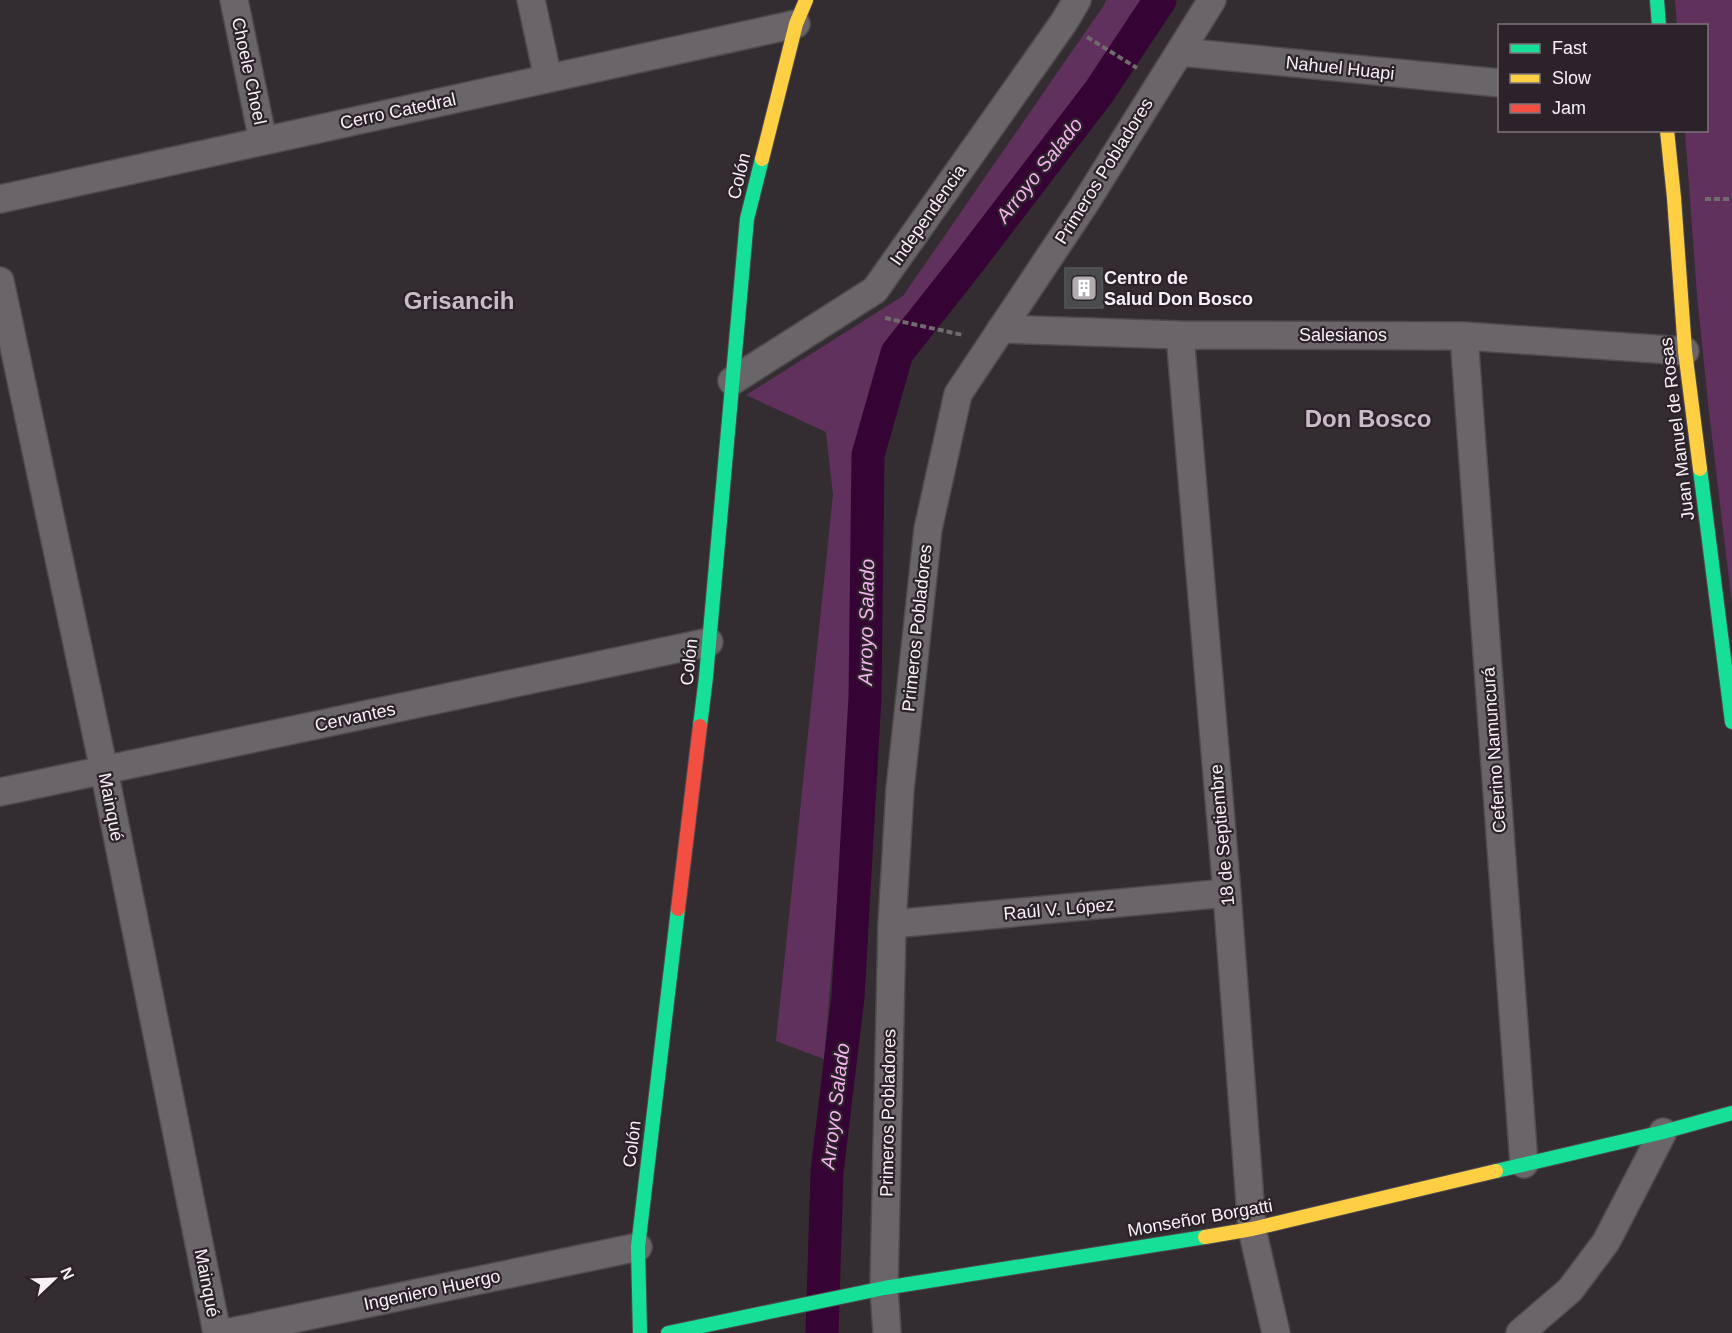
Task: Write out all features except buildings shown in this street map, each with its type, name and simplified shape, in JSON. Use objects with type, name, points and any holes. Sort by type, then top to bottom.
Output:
[{"type":"street","name":"Choele Choel","points":[[234,0],[263,141]]},
{"type":"street","points":[[531,0],[548,78]]},
{"type":"street","name":"Independencia","points":[[732,381],[875,290],[1070,14],[1077,0]]},
{"type":"street","name":"Primeros Pobladores","points":[[886,1333],[884,1288],[892,924],[900,789],[928,529],[958,394],[1084,205],[1212,0]]},
{"type":"street","points":[[1657,0],[1659,24]]},
{"type":"street","name":"Cerro Catedral","points":[[0,200],[548,78],[801,12]]},
{"type":"street","name":"Colón","points":[[640,1333],[638,1247],[710,642],[747,219],[801,12]]},
{"type":"street","name":"Nahuel Huapi","points":[[1180,52],[1498,83]]},
{"type":"street","name":"Juan Manuel de Rosas","points":[[1667,132],[1685,351],[1732,722]]},
{"type":"street","name":"Mainqué","points":[[0,281],[104,770],[217,1333]]},
{"type":"street","name":"Salesianos","points":[[1001,329],[1180,335],[1464,336],[1685,351]]},
{"type":"street","name":"18 de Septiembre","points":[[1180,335],[1227,893],[1252,1229],[1276,1333]]},
{"type":"street","name":"Ceferino Namuncurá","points":[[1464,336],[1524,1164]]},
{"type":"street","name":"Cervantes","points":[[0,792],[710,642]]},
{"type":"street","name":"Raúl V. López","points":[[892,924],[1227,893]]},
{"type":"street","name":"Monseñor Borgatti","points":[[668,1333],[884,1288],[1252,1229],[1663,1132],[1732,1113]]},
{"type":"street","points":[[1520,1333],[1570,1290],[1606,1242],[1663,1132]]},
{"type":"street","name":"Ingeniero Huergo","points":[[225,1333],[638,1247]]},
{"type":"path","points":[[1102,46],[1142,71]]},
{"type":"path","points":[[894,320],[944,331]]},
{"type":"shaded area","points":[[1106,0],[1150,0],[1148,6],[996,211],[890,342],[867,407],[858,447],[855,691],[824,1059],[776,1041],[833,495],[826,432],[746,395],[903,296]]},
{"type":"shaded area","points":[[1675,0],[1732,0],[1732,604],[1697,295],[1685,132],[1708,132],[1708,24],[1677,24]]},
{"type":"waterway","name":"Arroyo Salado","points":[[822,1333],[827,1172],[848,997],[865,697],[868,455],[897,353],[1099,92],[1160,0]]},
{"type":"traffic: fast","points":[[1657,0],[1659,24]]},
{"type":"traffic: fast","points":[[700,726],[747,219],[762,159]]},
{"type":"traffic: fast","points":[[1700,469],[1732,722]]},
{"type":"traffic: fast","points":[[640,1333],[638,1247],[678,909]]},
{"type":"traffic: fast","points":[[1496,1171],[1663,1132],[1732,1113]]},
{"type":"traffic: fast","points":[[668,1333],[884,1288],[1205,1237]]},
{"type":"traffic: slow","points":[[762,159],[796,24],[806,0]]},
{"type":"traffic: slow","points":[[1667,132],[1685,351],[1700,469]]},
{"type":"traffic: slow","points":[[1205,1237],[1252,1229],[1496,1171]]},
{"type":"traffic: jam","points":[[678,909],[700,726]]},
{"type":"place","name":"Centro de Salud Don Bosco","points":[[1084,288]]},
{"type":"district","name":"Grisancih","points":[[459,301]]},
{"type":"district","name":"Don Bosco","points":[[1368,419]]}]
